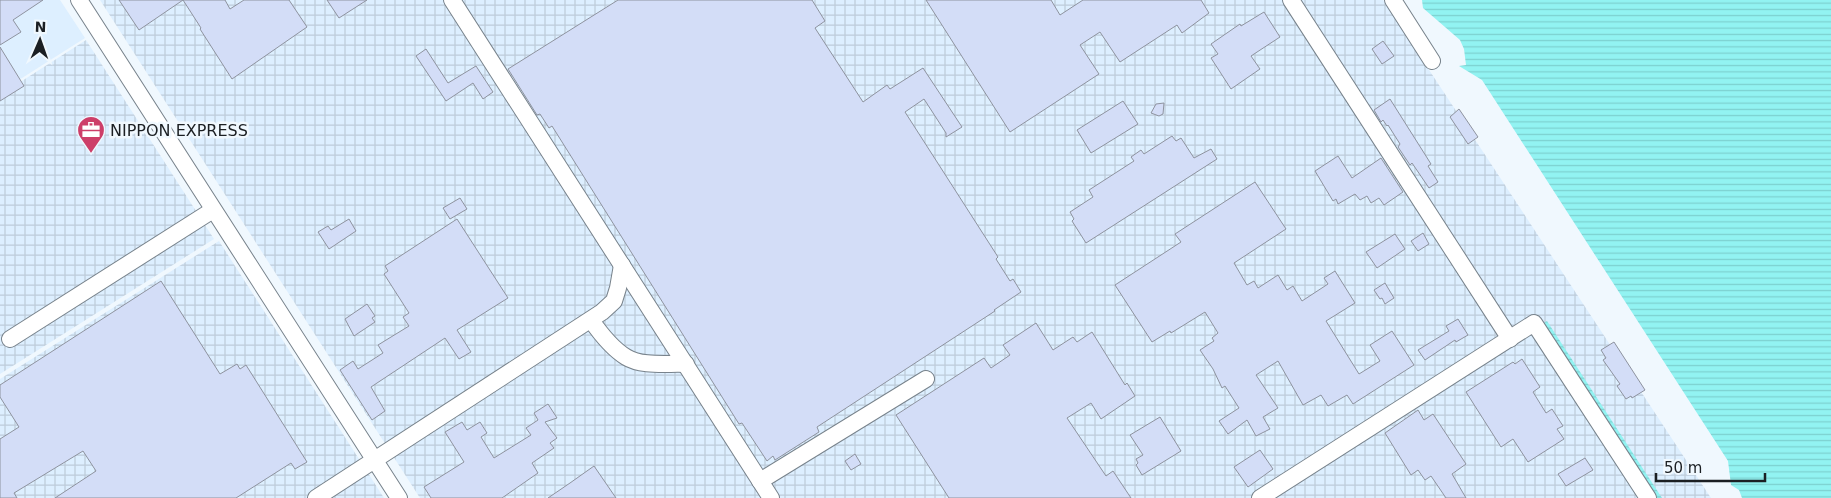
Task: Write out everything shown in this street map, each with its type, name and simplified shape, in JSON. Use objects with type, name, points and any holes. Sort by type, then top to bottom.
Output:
[{"type":"street","points":[[78,0],[399,498]]},
{"type":"street","points":[[452,0],[771,498]]},
{"type":"street","points":[[1291,0],[1510,339]]},
{"type":"street","points":[[1393,0],[1432,61]]},
{"type":"street","points":[[10,339],[214,210]]},
{"type":"street","points":[[316,498],[591,320],[614,301],[622,265]]},
{"type":"street","points":[[591,320],[598,330],[627,358],[645,363],[686,364]]},
{"type":"street","points":[[1260,498],[1534,323],[1648,498]]},
{"type":"street","points":[[760,481],[926,379]]},
{"type":"shaded area","points":[[0,0],[60,0],[85,38],[0,92]]},
{"type":"shaded area","points":[[100,0],[1383,0],[1711,498],[420,498]]},
{"type":"shaded area","points":[[86,40],[214,239],[0,374],[0,95]]},
{"type":"shaded area","points":[[219,241],[384,498],[0,498],[0,379]]},
{"type":"water","points":[[1422,0],[1831,0],[1831,498],[1742,498],[1739,490],[1731,485],[1728,461],[1482,80],[1459,66],[1466,65],[1464,49],[1460,40],[1423,8]]},
{"type":"water","points":[[1547,321],[1662,498],[1657,498],[1542,324]]},
{"type":"building","points":[[0,0],[43,0],[13,20],[21,32],[0,45]]},
{"type":"building","points":[[119,0],[183,0],[139,30]]},
{"type":"building","points":[[183,0],[225,0],[230,9],[244,0],[289,0],[307,27],[232,79]]},
{"type":"building","points":[[327,0],[367,0],[339,18]]},
{"type":"building","points":[[618,0],[812,0],[825,21],[815,28],[863,102],[887,85],[890,89],[923,68],[962,127],[946,137],[946,133],[924,99],[905,112],[998,257],[996,259],[1010,281],[1013,279],[1021,292],[817,427],[819,432],[775,460],[773,456],[767,461],[742,423],[739,424],[552,126],[549,128],[540,114],[537,115],[508,69]]},
{"type":"building","points":[[926,0],[1051,0],[1060,15],[1083,0],[1201,0],[1209,13],[1182,33],[1177,25],[1120,62],[1100,32],[1080,45],[1099,74],[1010,132]]},
{"type":"building","points":[[1264,12],[1280,37],[1251,56],[1260,69],[1231,89],[1211,58],[1218,54],[1211,44],[1240,24],[1241,26]]},
{"type":"building","points":[[1383,41],[1394,56],[1382,64],[1372,49]]},
{"type":"building","points":[[0,47],[24,86],[0,101]]},
{"type":"building","points":[[426,49],[448,83],[476,66],[493,92],[483,99],[473,83],[446,101],[416,56]]},
{"type":"building","points":[[1390,99],[1431,164],[1428,166],[1438,182],[1429,188],[1412,163],[1410,165],[1398,147],[1400,144],[1388,125],[1383,120],[1381,122],[1374,110]]},
{"type":"building","points":[[1123,101],[1138,124],[1091,153],[1077,130]]},
{"type":"building","points":[[1164,103],[1163,114],[1159,116],[1151,113],[1156,104]]},
{"type":"building","points":[[1459,109],[1478,137],[1468,144],[1450,117]]},
{"type":"building","points":[[1172,136],[1176,141],[1181,138],[1194,158],[1211,149],[1217,159],[1086,243],[1072,221],[1074,219],[1070,212],[1093,197],[1089,190],[1134,161],[1131,157],[1141,150],[1144,154]]},
{"type":"building","points":[[1338,156],[1352,178],[1381,158],[1403,192],[1384,205],[1379,198],[1371,203],[1367,196],[1360,200],[1355,194],[1338,204],[1336,199],[1333,201],[1315,171]]},
{"type":"building","points":[[1255,182],[1286,229],[1234,263],[1247,285],[1254,281],[1258,288],[1278,275],[1287,290],[1293,286],[1302,301],[1328,284],[1324,278],[1335,271],[1355,303],[1326,321],[1359,374],[1380,361],[1370,345],[1392,331],[1414,365],[1353,404],[1347,395],[1328,406],[1321,395],[1303,405],[1278,361],[1256,375],[1278,408],[1263,417],[1270,429],[1256,436],[1247,420],[1228,434],[1219,421],[1239,408],[1225,386],[1222,388],[1213,369],[1200,350],[1214,341],[1212,338],[1218,333],[1205,312],[1171,333],[1170,331],[1152,342],[1115,285],[1181,242],[1175,234]]},
{"type":"building","points":[[460,198],[467,209],[450,219],[443,208]]},
{"type":"building","points":[[349,219],[356,231],[329,249],[318,232],[328,226],[331,230]]},
{"type":"building","points":[[457,219],[508,298],[457,330],[471,352],[459,359],[445,338],[371,387],[385,411],[372,420],[340,370],[353,361],[358,369],[383,353],[378,345],[409,326],[403,317],[409,313],[384,274],[388,271],[385,266]]},
{"type":"building","points":[[1423,233],[1429,244],[1418,251],[1411,241]]},
{"type":"building","points":[[1395,234],[1405,249],[1377,268],[1366,252]]},
{"type":"building","points":[[161,281],[220,374],[237,364],[240,369],[246,365],[307,462],[295,469],[291,463],[236,498],[55,498],[96,471],[83,451],[14,493],[17,498],[0,498],[0,439],[19,427],[0,397],[0,385]]},
{"type":"building","points":[[1385,283],[1394,298],[1385,304],[1374,290]]},
{"type":"building","points":[[367,304],[375,316],[372,318],[375,322],[354,336],[345,319]]},
{"type":"building","points":[[1458,319],[1468,335],[1456,342],[1455,340],[1425,360],[1418,350],[1449,331],[1446,326]]},
{"type":"building","points":[[1036,323],[1053,350],[1073,337],[1077,342],[1092,332],[1125,385],[1127,383],[1135,396],[1101,419],[1091,403],[1067,418],[1106,476],[1113,471],[1131,498],[949,498],[896,415],[984,358],[991,368],[1010,355],[1003,345]]},
{"type":"building","points":[[1614,342],[1645,390],[1632,398],[1631,396],[1626,399],[1617,386],[1620,384],[1603,360],[1606,358],[1601,350]]},
{"type":"building","points":[[1522,359],[1540,387],[1533,392],[1546,413],[1552,409],[1563,426],[1557,429],[1564,439],[1528,462],[1513,439],[1501,447],[1466,392],[1513,362],[1515,364]]},
{"type":"building","points":[[548,404],[557,418],[545,422],[557,438],[550,443],[554,448],[532,463],[538,473],[502,498],[431,498],[424,487],[464,462],[445,432],[462,422],[467,430],[480,422],[487,433],[481,437],[494,458],[531,435],[526,428],[538,420],[534,413]]},
{"type":"building","points":[[1418,410],[1424,420],[1433,414],[1466,464],[1452,474],[1466,498],[1446,498],[1431,476],[1425,480],[1418,470],[1411,475],[1385,433]]},
{"type":"building","points":[[1160,417],[1181,451],[1142,475],[1136,465],[1138,463],[1136,459],[1143,455],[1130,435]]},
{"type":"building","points":[[1260,450],[1273,469],[1248,487],[1234,467]]},
{"type":"building","points":[[855,454],[861,464],[851,470],[845,461]]},
{"type":"building","points":[[1585,458],[1593,470],[1566,486],[1558,474]]},
{"type":"building","points":[[594,466],[616,498],[548,498],[570,483]]},
{"type":"place","name":"NIPPON EXPRESS","points":[[91,154]]}]
